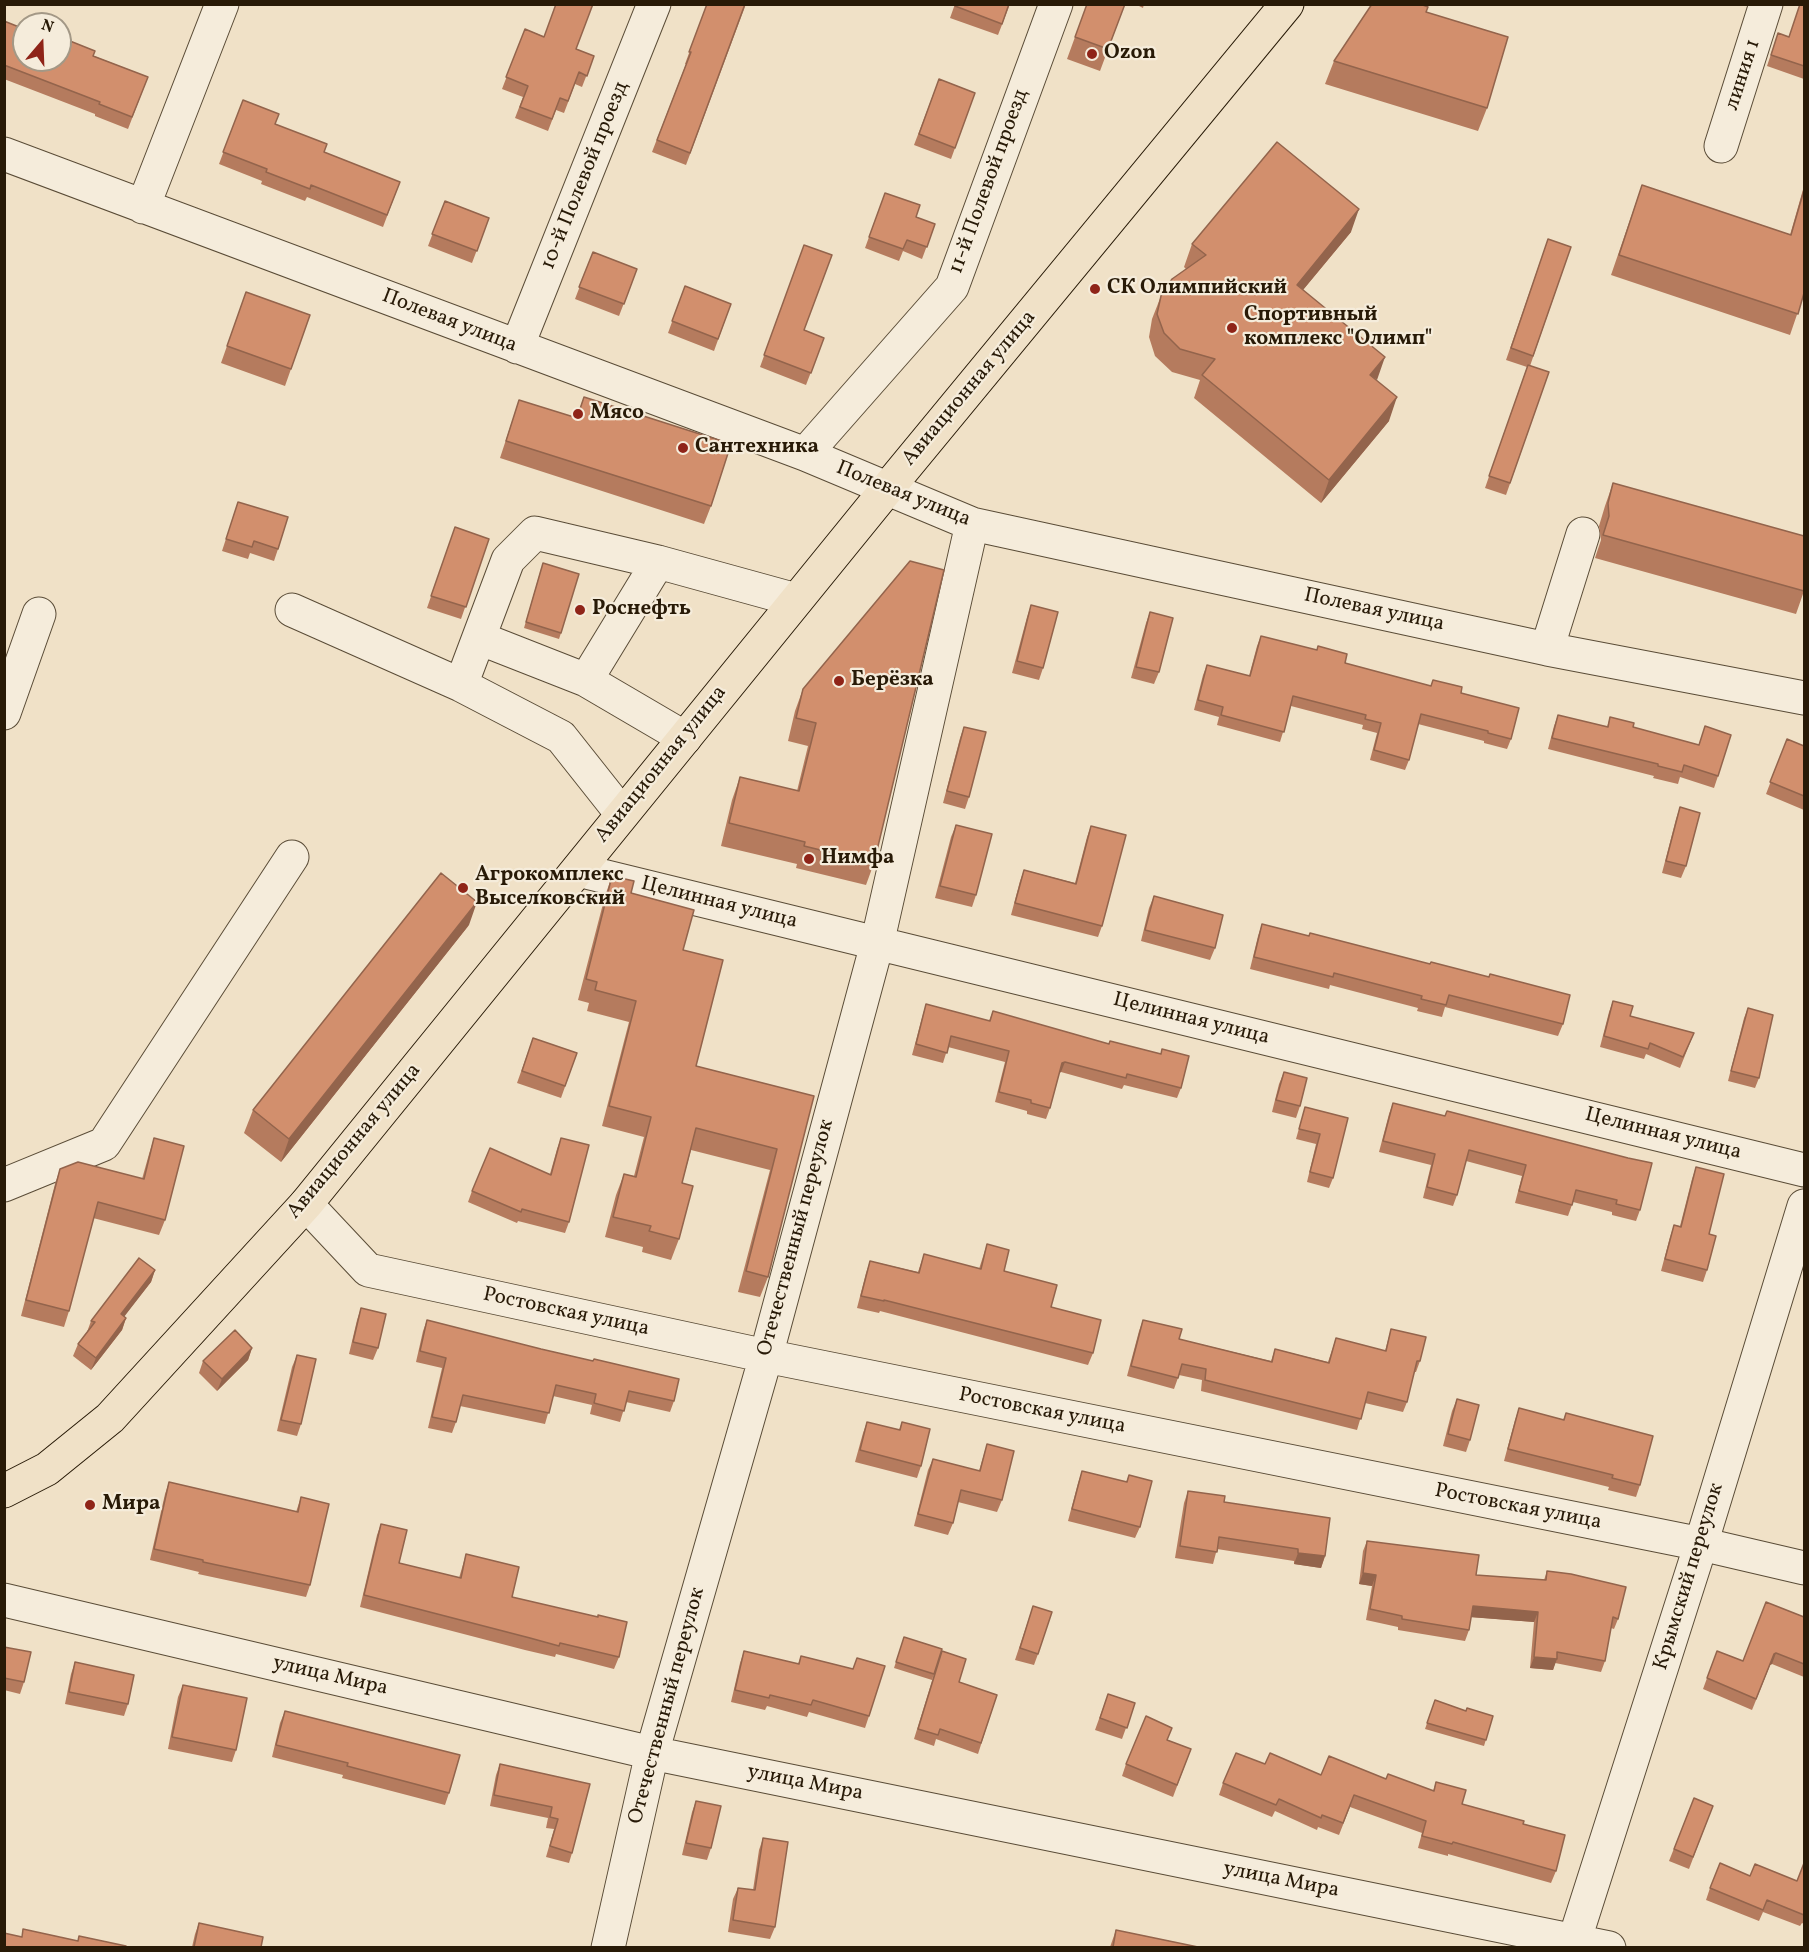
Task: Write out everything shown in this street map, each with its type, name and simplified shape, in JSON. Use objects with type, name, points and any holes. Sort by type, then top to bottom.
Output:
[{"type":"main road","name":"Авиационная улица","points":[[4,1491],[47,1469],[110,1418],[306,1204],[796,600],[1287,4]]},
{"type":"street","points":[[143,207],[222,4]]},
{"type":"street","name":"10-й Полевой проезд","points":[[518,347],[654,4]]},
{"type":"street","name":"11-й Полевой проезд","points":[[805,454],[952,287],[1056,4]]},
{"type":"street","name":"линия 1","points":[[1721,146],[1766,4]]},
{"type":"street","name":"Полевая улица","points":[[4,154],[805,454],[972,525],[1547,648],[1804,698]]},
{"type":"street","name":"Отечественный переулок","points":[[608,1947],[652,1753],[766,1356],[877,944],[972,525]]},
{"type":"street","points":[[461,685],[508,560],[536,533],[658,562],[796,600]]},
{"type":"street","points":[[1547,648],[1583,534]]},
{"type":"street","points":[[586,680],[658,562]]},
{"type":"street","points":[[292,610],[461,685],[561,737],[622,814]]},
{"type":"street","points":[[4,713],[39,614]]},
{"type":"street","points":[[479,638],[586,680],[685,738]]},
{"type":"street","points":[[4,1185],[104,1144],[292,857]]},
{"type":"street","name":"Целинная улица","points":[[578,870],[1804,1170]]},
{"type":"street","name":"Ростовская улица","points":[[306,1204],[368,1269],[766,1356],[1701,1545],[1804,1568]]},
{"type":"street","name":"Крымский переулок","points":[[1573,1944],[1701,1545],[1804,1206]]},
{"type":"street","name":"улица Мира","points":[[4,1600],[652,1753],[1573,1944],[1609,1947]]},
{"type":"building","points":[[556,4],[593,4],[576,49],[594,56],[587,76],[579,72],[568,101],[560,98],[552,119],[520,107],[528,86],[506,77],[525,29],[544,37]]},
{"type":"building","points":[[707,4],[745,4],[690,153],[657,140]]},
{"type":"building","points":[[955,4],[1009,4],[1002,24],[955,6]]},
{"type":"building","points":[[1087,4],[1125,4],[1108,49],[1075,37]]},
{"type":"building","points":[[1372,4],[1420,4],[1428,7],[1426,12],[1508,37],[1487,108],[1334,61]]},
{"type":"building","points":[[1800,4],[1804,4],[1804,66],[1771,55],[1778,33],[1789,37]]},
{"type":"building","points":[[4,21],[12,24],[12,68],[4,65]]},
{"type":"building","points":[[72,42],[95,51],[93,56],[148,77],[132,117],[99,104],[100,102],[22,72],[72,72]]},
{"type":"building","points":[[939,79],[975,93],[955,148],[919,134]]},
{"type":"building","points":[[243,100],[279,114],[275,124],[327,144],[324,152],[400,182],[387,215],[311,185],[310,189],[223,152]]},
{"type":"building","name":"Спортивный комплекс \"Олимп\"","points":[[1277,142],[1359,209],[1297,285],[1385,357],[1370,375],[1397,397],[1329,480],[1202,375],[1215,359],[1180,349],[1164,333],[1157,314],[1161,296],[1172,279],[1206,255],[1192,244]]},
{"type":"building","points":[[1642,185],[1791,235],[1804,190],[1804,293],[1798,314],[1619,255]]},
{"type":"building","points":[[885,193],[920,205],[916,217],[935,224],[927,247],[907,240],[903,249],[869,237]]},
{"type":"building","points":[[445,201],[489,218],[477,251],[432,234]]},
{"type":"building","points":[[1548,239],[1571,247],[1533,356],[1511,348]]},
{"type":"building","points":[[804,245],[832,255],[804,330],[824,338],[811,373],[764,355]]},
{"type":"building","points":[[593,252],[637,269],[624,304],[579,287]]},
{"type":"building","points":[[685,286],[731,304],[718,339],[672,321]]},
{"type":"building","points":[[246,292],[310,315],[291,369],[227,346]]},
{"type":"building","points":[[1528,365],[1549,372],[1510,483],[1489,476]]},
{"type":"building","points":[[584,397],[731,444],[711,506],[506,441],[519,400],[577,418]]},
{"type":"building","points":[[1613,483],[1804,536],[1804,591],[1603,535],[1609,516],[1608,503]]},
{"type":"building","points":[[238,502],[288,517],[278,549],[254,541],[252,547],[226,539]]},
{"type":"building","points":[[455,527],[489,539],[466,607],[431,596]]},
{"type":"building","points":[[910,561],[944,570],[874,863],[804,846],[805,842],[729,823],[740,777],[799,791],[816,723],[796,718],[803,689]]},
{"type":"building","points":[[543,563],[579,574],[561,633],[526,622]]},
{"type":"building","points":[[1031,605],[1058,612],[1043,668],[1017,661]]},
{"type":"building","points":[[1150,612],[1173,618],[1159,672],[1136,667]]},
{"type":"building","points":[[1261,636],[1317,650],[1318,646],[1347,654],[1345,663],[1431,686],[1433,680],[1462,687],[1461,693],[1519,708],[1511,739],[1421,714],[1409,760],[1374,750],[1381,723],[1365,719],[1366,715],[1293,696],[1284,732],[1221,715],[1223,707],[1198,700],[1207,665],[1250,676]]},
{"type":"building","points":[[1558,715],[1608,727],[1610,717],[1634,723],[1633,727],[1699,745],[1705,726],[1731,735],[1718,776],[1684,765],[1682,772],[1552,738]]},
{"type":"building","points":[[964,727],[986,732],[969,797],[947,791]]},
{"type":"building","points":[[1787,739],[1804,746],[1804,796],[1770,782]]},
{"type":"building","points":[[1680,807],[1700,813],[1686,866],[1666,861]]},
{"type":"building","points":[[956,825],[992,834],[976,895],[940,886]]},
{"type":"building","points":[[1091,826],[1126,835],[1102,926],[1015,903],[1024,870],[1076,884]]},
{"type":"building","points":[[441,873],[477,902],[289,1139],[253,1110]]},
{"type":"building","points":[[612,876],[634,881],[631,893],[694,910],[683,950],[723,960],[696,1066],[814,1096],[768,1277],[746,1271],[777,1149],[696,1128],[682,1183],[693,1186],[679,1239],[649,1231],[651,1226],[613,1217],[624,1174],[636,1177],[651,1117],[609,1106],[636,1001],[595,990],[597,982],[586,979]]},
{"type":"building","points":[[1154,896],[1223,915],[1215,948],[1145,930]]},
{"type":"building","points":[[1262,924],[1309,936],[1310,933],[1489,977],[1490,974],[1570,995],[1563,1024],[1449,995],[1446,1005],[1421,999],[1422,996],[1334,973],[1333,977],[1254,957]]},
{"type":"building","points":[[1613,1001],[1633,1006],[1630,1016],[1694,1033],[1683,1057],[1650,1043],[1648,1049],[1604,1036]]},
{"type":"building","points":[[926,1004],[990,1021],[993,1011],[1109,1044],[1110,1041],[1161,1054],[1162,1049],[1189,1056],[1181,1088],[1127,1074],[1126,1078],[1065,1062],[1062,1063],[1050,1108],[1031,1103],[1031,1100],[999,1092],[1009,1051],[951,1036],[947,1053],[916,1044]]},
{"type":"building","points":[[1748,1008],[1773,1015],[1759,1078],[1731,1071]]},
{"type":"building","points":[[533,1038],[577,1053],[565,1086],[522,1071]]},
{"type":"building","points":[[1284,1072],[1307,1078],[1300,1106],[1276,1100]]},
{"type":"building","points":[[1393,1103],[1445,1116],[1447,1111],[1652,1163],[1640,1210],[1616,1204],[1617,1200],[1576,1190],[1572,1205],[1519,1191],[1526,1165],[1469,1150],[1457,1195],[1427,1187],[1435,1154],[1383,1141]]},
{"type":"building","points":[[1305,1107],[1348,1118],[1333,1178],[1310,1172],[1320,1134],[1299,1129]]},
{"type":"building","points":[[154,1138],[184,1146],[165,1220],[98,1202],[69,1311],[26,1300],[60,1169],[78,1162],[144,1179]]},
{"type":"building","points":[[561,1138],[589,1145],[569,1222],[522,1209],[521,1212],[472,1191],[490,1148],[551,1175]]},
{"type":"building","points":[[1696,1167],[1724,1174],[1709,1234],[1716,1236],[1707,1270],[1665,1259],[1674,1225],[1681,1227]]},
{"type":"building","points":[[987,1244],[1009,1250],[1004,1271],[1057,1285],[1051,1307],[1101,1320],[1093,1353],[861,1296],[870,1261],[919,1273],[924,1254],[981,1269]]},
{"type":"building","points":[[139,1258],[155,1270],[121,1314],[126,1318],[96,1358],[78,1344],[95,1322],[91,1321]]},
{"type":"building","points":[[361,1308],[386,1314],[378,1348],[353,1342]]},
{"type":"building","points":[[427,1320],[541,1349],[679,1379],[674,1401],[629,1391],[624,1411],[594,1403],[596,1394],[556,1385],[549,1413],[463,1395],[456,1422],[432,1417],[446,1358],[420,1351]]},
{"type":"building","points":[[1143,1320],[1182,1329],[1179,1339],[1272,1362],[1275,1349],[1329,1363],[1336,1338],[1386,1351],[1391,1329],[1426,1337],[1420,1361],[1417,1361],[1407,1402],[1368,1392],[1361,1419],[1205,1380],[1206,1369],[1182,1364],[1178,1378],[1131,1366]]},
{"type":"building","points":[[235,1330],[252,1348],[222,1379],[203,1361]]},
{"type":"building","points":[[297,1355],[316,1359],[301,1424],[281,1420]]},
{"type":"building","points":[[1457,1399],[1479,1405],[1470,1440],[1448,1434]]},
{"type":"building","points":[[1519,1408],[1564,1420],[1566,1413],[1653,1436],[1640,1485],[1612,1478],[1613,1475],[1508,1449]]},
{"type":"building","points":[[867,1422],[900,1430],[902,1422],[930,1429],[921,1466],[860,1450]]},
{"type":"building","points":[[987,1444],[1014,1451],[1002,1500],[961,1490],[953,1523],[918,1514],[933,1459],[980,1471]]},
{"type":"building","points":[[1082,1471],[1127,1482],[1129,1475],[1152,1481],[1140,1527],[1072,1509]]},
{"type":"building","points":[[169,1482],[298,1512],[301,1497],[329,1504],[310,1585],[154,1549]]},
{"type":"building","points":[[1188,1491],[1225,1496],[1224,1502],[1330,1518],[1325,1556],[1298,1553],[1298,1549],[1219,1537],[1217,1552],[1180,1546]]},
{"type":"building","points":[[381,1524],[407,1530],[399,1563],[461,1578],[466,1554],[519,1567],[512,1597],[627,1622],[619,1657],[560,1643],[559,1646],[364,1595]]},
{"type":"building","points":[[1367,1541],[1479,1555],[1476,1575],[1546,1580],[1547,1571],[1571,1574],[1626,1587],[1618,1619],[1613,1617],[1605,1661],[1557,1652],[1557,1659],[1534,1657],[1538,1612],[1473,1606],[1469,1630],[1402,1619],[1402,1616],[1370,1609],[1376,1575],[1363,1573]]},
{"type":"building","points":[[1766,1602],[1804,1617],[1804,1664],[1774,1654],[1756,1699],[1707,1678],[1717,1651],[1743,1661]]},
{"type":"building","points":[[1033,1606],[1052,1612],[1038,1654],[1020,1648]]},
{"type":"building","points":[[904,1637],[942,1649],[934,1674],[896,1662]]},
{"type":"building","points":[[4,1647],[31,1652],[24,1682],[4,1678]]},
{"type":"building","points":[[744,1651],[799,1664],[801,1656],[853,1669],[857,1658],[885,1666],[869,1716],[813,1700],[811,1705],[770,1695],[769,1698],[735,1690]]},
{"type":"building","points":[[942,1651],[966,1659],[959,1682],[997,1695],[981,1743],[940,1729],[938,1735],[918,1729]]},
{"type":"building","points":[[75,1662],[134,1675],[128,1704],[69,1692]]},
{"type":"building","points":[[183,1685],[247,1698],[236,1750],[172,1737]]},
{"type":"building","points":[[1108,1694],[1135,1703],[1127,1728],[1100,1718]]},
{"type":"building","points":[[1435,1700],[1466,1711],[1467,1708],[1493,1716],[1486,1740],[1427,1723]]},
{"type":"building","points":[[285,1711],[460,1755],[449,1793],[347,1766],[348,1763],[276,1745]]},
{"type":"building","points":[[1146,1716],[1172,1728],[1167,1740],[1191,1749],[1177,1785],[1126,1764]]},
{"type":"building","points":[[1236,1753],[1265,1764],[1270,1753],[1321,1775],[1329,1756],[1386,1779],[1388,1774],[1434,1791],[1436,1782],[1466,1790],[1462,1804],[1565,1835],[1556,1871],[1453,1842],[1452,1844],[1422,1836],[1426,1821],[1354,1795],[1343,1823],[1322,1815],[1321,1818],[1279,1799],[1276,1805],[1223,1783]]},
{"type":"building","points":[[500,1764],[590,1784],[572,1853],[550,1846],[558,1819],[550,1817],[552,1807],[494,1795]]},
{"type":"building","points":[[1694,1798],[1713,1806],[1693,1857],[1674,1849]]},
{"type":"building","points":[[696,1801],[721,1806],[711,1848],[686,1843]]},
{"type":"building","points":[[763,1838],[788,1842],[775,1927],[733,1920],[738,1888],[755,1890]]},
{"type":"building","points":[[1720,1863],[1750,1876],[1755,1864],[1797,1881],[1804,1863],[1804,1915],[1767,1900],[1763,1910],[1710,1888]]},
{"type":"building","points":[[199,1923],[263,1937],[261,1947],[194,1947]]},
{"type":"building","points":[[23,1929],[78,1941],[79,1936],[126,1946],[4,1947],[4,1933],[22,1937]]},
{"type":"building","points":[[1116,1930],[1198,1947],[1113,1947]]},
{"type":"place","name":"Ozon","points":[[1092,54]]},
{"type":"place","name":"СК Олимпийский","points":[[1095,289]]},
{"type":"place","name":"Спортивный комплекс \"Олимп\"","points":[[1232,328]]},
{"type":"place","name":"Мясо","points":[[578,414]]},
{"type":"place","name":"Сантехника","points":[[683,448]]},
{"type":"place","name":"Роснефть","points":[[580,610]]},
{"type":"place","name":"Берёзка","points":[[839,681]]},
{"type":"place","name":"Нимфа","points":[[809,859]]},
{"type":"place","name":"Агрокомплекс Выселковский","points":[[463,888]]},
{"type":"place","name":"Мира","points":[[90,1505]]}]
